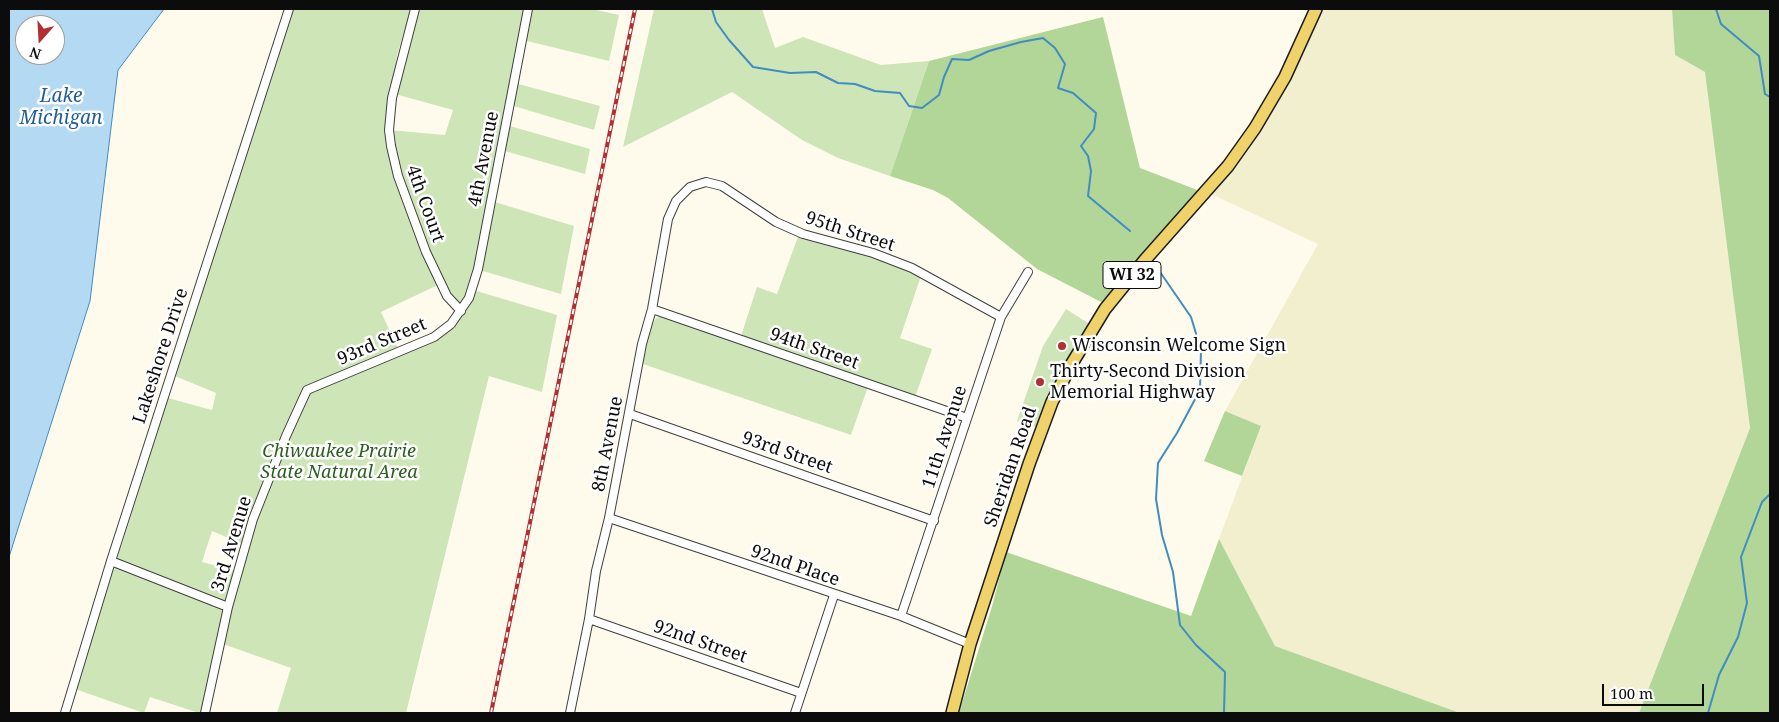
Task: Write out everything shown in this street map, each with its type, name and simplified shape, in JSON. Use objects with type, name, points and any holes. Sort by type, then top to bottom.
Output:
[{"type":"main road","name":"Sheridan Road","points":[[952,713],[970,644],[1029,464],[1052,402],[1070,365],[1105,310],[1144,261],[1228,166],[1255,128],[1285,77],[1316,9]]},
{"type":"street","name":"Lakeshore Drive","points":[[64,713],[111,561],[289,9]]},
{"type":"street","name":"4th Court","points":[[415,9],[392,98],[389,130],[398,176],[426,252],[437,278],[450,301],[461,311]]},
{"type":"street","name":"4th Avenue","points":[[461,311],[473,290],[478,269],[528,9]]},
{"type":"street","name":"95th Street","points":[[690,187],[706,182],[722,186],[776,222],[802,234],[873,253],[912,268],[1001,317]]},
{"type":"street","name":"8th Avenue","points":[[570,713],[589,619],[596,571],[609,518],[642,344],[652,309],[668,218],[676,201],[690,187]]},
{"type":"street","name":"11th Avenue","points":[[902,616],[1001,317],[1028,272]]},
{"type":"street","name":"94th Street","points":[[652,309],[967,418]]},
{"type":"street","name":"93rd Street","points":[[307,390],[444,332],[461,311]]},
{"type":"street","name":"3rd Avenue","points":[[205,713],[228,607],[253,518],[282,445],[307,390]]},
{"type":"street","name":"93rd Street","points":[[630,414],[934,521]]},
{"type":"street","name":"92nd Place","points":[[609,518],[834,595],[902,616],[970,644]]},
{"type":"street","points":[[111,561],[228,607]]},
{"type":"street","points":[[795,713],[834,595]]},
{"type":"street","name":"92nd Street","points":[[589,619],[801,693]]},
{"type":"shaded area","points":[[1324,9],[1672,9],[1675,55],[1705,72],[1750,428],[1639,713],[1460,713],[1275,646],[1219,539],[1261,426],[1225,411],[1318,244],[1209,193],[1291,74]]},
{"type":"green space","name":"Chiwaukee Prairie State Natural Area","points":[[293,9],[411,9],[397,55],[389,130],[445,135],[453,110],[395,94],[416,9],[592,9],[619,15],[609,61],[519,39],[511,82],[600,106],[594,130],[507,104],[503,124],[590,149],[585,174],[498,149],[488,200],[574,226],[561,294],[476,269],[470,289],[557,315],[542,392],[489,376],[406,713],[277,713],[291,668],[220,643],[205,713],[199,713],[150,697],[144,713],[72,688],[122,544],[168,398],[212,410],[216,393],[175,376]],"holes":[[[442,283],[453,299],[468,308],[445,334],[400,353],[381,312]],[[212,531],[243,544],[241,573],[202,562]]]},
{"type":"green space","points":[[654,9],[762,9],[775,48],[803,37],[881,65],[929,61],[890,176],[838,158],[802,140],[732,92],[623,147]]},
{"type":"green space","points":[[1672,9],[1770,9],[1770,713],[1639,713],[1750,428],[1705,72],[1675,55]]},
{"type":"green space","points":[[1103,17],[1140,168],[1200,191],[1133,265],[1105,304],[1037,269],[948,198],[933,190],[890,176],[929,61]]},
{"type":"green space","points":[[799,234],[882,259],[921,276],[900,338],[932,349],[915,397],[870,381],[851,435],[643,364],[649,331],[656,318],[663,316],[739,342],[757,287],[777,294]]},
{"type":"green space","points":[[1066,309],[1091,325],[1038,428],[1017,421],[1043,346]]},
{"type":"green space","points":[[1225,411],[1261,426],[1242,476],[1204,461]]},
{"type":"green space","points":[[1219,539],[1275,646],[1460,713],[959,713],[993,603],[1006,552],[1191,616]]},
{"type":"water","name":"Lake Michigan","points":[[9,9],[164,9],[118,70],[90,301],[9,557]]},
{"type":"waterway","points":[[712,9],[716,22],[753,67],[790,73],[816,72],[838,83],[855,84],[875,91],[900,93],[909,106],[922,108],[939,95],[952,59],[969,60],[989,51],[1043,38],[1055,48],[1065,64],[1058,88],[1073,93],[1096,113],[1094,129],[1081,146],[1088,156],[1091,171],[1088,196],[1130,231]]},
{"type":"waterway","points":[[1716,9],[1721,24],[1759,56],[1765,94],[1770,97]]},
{"type":"waterway","points":[[1158,269],[1191,317],[1201,350],[1200,390],[1177,433],[1158,463],[1156,499],[1162,535],[1173,572],[1180,625],[1196,645],[1225,672],[1224,713]]},
{"type":"waterway","points":[[1708,713],[1719,675],[1738,637],[1747,603],[1741,557],[1762,502],[1770,494]]},
{"type":"railway","points":[[491,713],[635,9]]},
{"type":"place","name":"Wisconsin Welcome Sign","points":[[1062,346]]},
{"type":"place","name":"Thirty-Second Division Memorial Highway","points":[[1040,382]]}]
